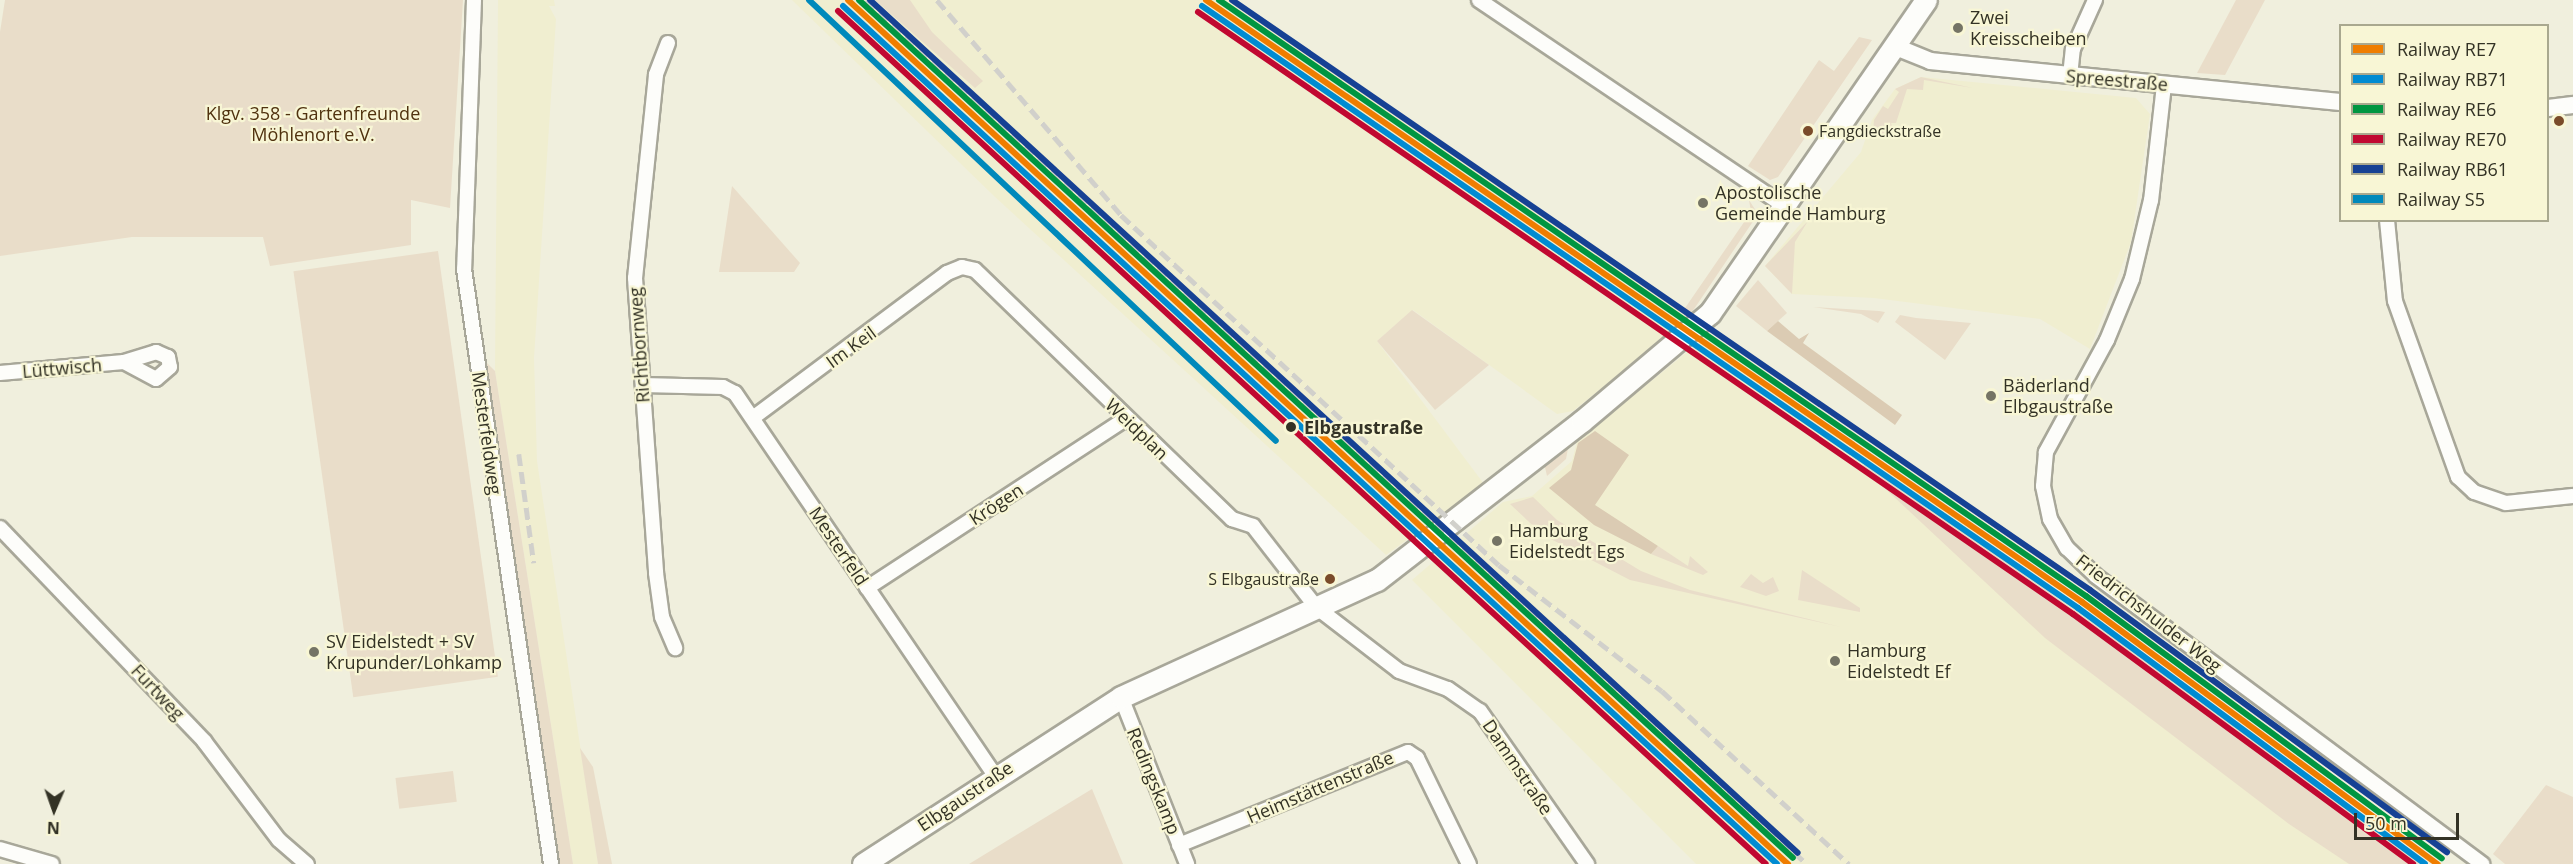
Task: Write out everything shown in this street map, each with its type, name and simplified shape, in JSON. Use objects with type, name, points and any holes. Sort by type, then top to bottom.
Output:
[{"type":"main road","name":"Elbgaustraße","points":[[863,864],[995,776],[1121,698],[1316,607],[1400,564],[1699,324],[1896,47],[1926,0]]},
{"type":"street","name":"Mesterfeldweg","points":[[474,0],[464,269],[551,864]]},
{"type":"street","points":[[1479,0],[1784,206]]},
{"type":"street","points":[[2070,76],[2073,49],[2095,0]]},
{"type":"street","name":"Richtbornweg","points":[[668,43],[656,75],[638,208],[634,278],[656,573],[662,617],[675,648]]},
{"type":"street","name":"Spreestraße","points":[[1896,47],[1930,61],[2339,102]]},
{"type":"street","name":"Friedrichshulder Weg","points":[[2164,85],[2151,201],[2132,279],[2107,340],[2046,452],[2043,486],[2050,519],[2067,548],[2096,576],[2483,864]]},
{"type":"street","points":[[2549,108],[2573,105]]},
{"type":"street","points":[[2387,222],[2396,301],[2458,477],[2474,492],[2506,503],[2573,496]]},
{"type":"street","name":"Weidplan","points":[[947,273],[962,267],[975,270],[1125,419],[1232,519],[1253,526],[1316,607]]},
{"type":"street","name":"Im Keil","points":[[754,417],[947,273]]},
{"type":"street","name":"Lüttwisch","points":[[0,373],[124,362]]},
{"type":"street","name":"Mesterfeld","points":[[643,385],[723,387],[754,417],[995,776]]},
{"type":"street","name":"Krögen","points":[[867,588],[1125,419]]},
{"type":"street","name":"Furtweg","points":[[0,528],[204,741],[288,858],[307,864]]},
{"type":"street","name":"Dammstraße","points":[[1316,607],[1399,671],[1448,689],[1480,711],[1587,864]]},
{"type":"street","name":"Redingskamp","points":[[1121,698],[1187,864]]},
{"type":"street","name":"Heimstättenstraße","points":[[1179,845],[1408,752],[1417,758],[1469,864]]},
{"type":"street","points":[[0,849],[52,864]]},
{"type":"shaded area","points":[[498,0],[554,0],[555,6],[549,6],[556,19],[534,358],[537,461],[598,864],[573,864],[495,371]]},
{"type":"shaded area","points":[[792,0],[1230,0],[1683,311],[1686,321],[1573,411],[1557,414],[1413,310],[1377,341],[1484,484],[1386,555],[994,196]]},
{"type":"shaded area","points":[[1921,77],[2136,98],[2150,114],[2131,242],[2090,349],[2040,319],[1874,298],[1792,294],[1765,266],[1861,152],[1872,120],[1895,89]]},
{"type":"shaded area","points":[[1778,321],[1799,339],[1809,333],[1803,343],[1902,415],[1895,425],[1767,331]]},
{"type":"shaded area","points":[[1707,336],[2222,714],[2410,864],[1696,864],[1412,580],[1503,502],[1532,496],[1572,461],[1577,441]]},
{"type":"shaded area","points":[[1595,431],[1629,455],[1595,505],[1658,546],[1651,554],[1594,525],[1549,488],[1571,470],[1578,443]]},
{"type":"green space","name":"Klgv. 358 - Gartenfreunde Möhlenort e.V.","points":[[5,0],[463,0],[450,208],[411,200],[411,245],[270,266],[263,237],[132,237],[0,256],[0,32]]},
{"type":"green space","points":[[875,0],[910,0],[932,32],[983,81],[975,88]]},
{"type":"green space","points":[[2236,0],[2265,0],[2225,75],[2197,73]]},
{"type":"green space","points":[[1859,37],[1872,40],[1778,177],[1770,180],[1748,166],[1819,60],[1834,71]]},
{"type":"green space","points":[[1921,77],[1973,88],[1924,80],[1923,90],[1907,89],[1896,123],[1891,123],[1895,136],[1873,132],[1874,120],[1883,106],[1888,109],[1899,92],[1895,89]]},
{"type":"green space","points":[[732,186],[800,263],[794,272],[719,272]]},
{"type":"green space","points":[[1749,200],[1758,214],[1686,321],[1683,311],[1751,212]]},
{"type":"green space","points":[[1808,221],[1795,242],[1792,294],[1765,266]]},
{"type":"green space","points":[[438,251],[498,677],[353,697],[293,271]]},
{"type":"green space","points":[[1758,280],[1787,313],[1767,331],[1736,306]]},
{"type":"green space","points":[[1813,307],[1885,312],[1878,323],[1861,314]]},
{"type":"green space","points":[[1412,310],[1489,365],[1435,410],[1377,341]]},
{"type":"green space","points":[[1900,315],[1971,323],[1945,360],[1895,322]]},
{"type":"green space","points":[[476,352],[495,371],[573,864],[560,864]]},
{"type":"green space","points":[[1569,443],[1566,459],[1547,476],[1544,463]]},
{"type":"green space","points":[[1866,463],[2300,769],[2425,864],[2349,864],[2289,824],[2045,638],[1862,467]]},
{"type":"green space","points":[[1533,497],[1557,520],[1641,571],[1690,590],[1841,627],[1630,580],[1543,535],[1510,504]]},
{"type":"green space","points":[[1658,546],[1688,566],[1690,556],[1708,572],[1703,575],[1651,554]]},
{"type":"green space","points":[[1802,570],[1860,608],[1860,612],[1798,600]]},
{"type":"green space","points":[[1751,574],[1763,583],[1773,577],[1779,591],[1766,596],[1740,587]]},
{"type":"green space","points":[[580,748],[593,767],[612,864],[598,864]]},
{"type":"green space","points":[[453,771],[457,802],[399,809],[395,778]]},
{"type":"green space","points":[[2546,785],[2573,797],[2573,864],[2505,864],[2493,854]]},
{"type":"green space","points":[[1092,789],[1123,864],[969,864]]},
{"type":"railway","points":[[866,0],[1807,864]]},
{"type":"railway","points":[[937,0],[1121,215],[1499,565],[1662,691],[1849,864]]},
{"type":"railway","points":[[519,454],[534,563]]},
{"type":"rail line","name":"S5","points":[[809,0],[1276,441]]},
{"type":"rail line","name":"RE7","points":[[848,0],[1788,864]]},
{"type":"rail line","name":"RE6","points":[[859,0],[1793,858]]},
{"type":"rail line","name":"RB61","points":[[870,0],[1798,853]]},
{"type":"rail line","name":"RE7","points":[[1206,0],[2082,602],[2438,864]]},
{"type":"rail line","name":"RE6","points":[[1219,0],[2086,596],[2442,858]]},
{"type":"rail line","name":"RB61","points":[[1232,0],[2090,590],[2447,852]]},
{"type":"rail line","name":"RB71","points":[[843,6],[1777,864]]},
{"type":"rail line","name":"RB71","points":[[1202,6],[2078,608],[2425,864]]},
{"type":"rail line","name":"RE70","points":[[838,11],[1766,864]]},
{"type":"rail line","name":"RE70","points":[[1198,12],[2073,614],[2413,864]]},
{"type":"place","name":"Zwei Kreisscheiben","points":[[1958,28]]},
{"type":"place","name":"Fangdieckstraße","points":[[1808,131]]},
{"type":"place","name":"Apostolische Gemeinde Hamburg","points":[[1703,203]]},
{"type":"place","name":"Bäderland Elbgaustraße","points":[[1991,396]]},
{"type":"place","name":"Elbgaustraße","points":[[1291,427]]},
{"type":"place","name":"Hamburg Eidelstedt Egs","points":[[1497,541]]},
{"type":"place","name":"S Elbgaustraße","points":[[1330,579]]},
{"type":"place","name":"SV Eidelstedt + SV Krupunder/Lohkamp","points":[[314,652]]},
{"type":"place","name":"Hamburg Eidelstedt Ef","points":[[1835,661]]}]
